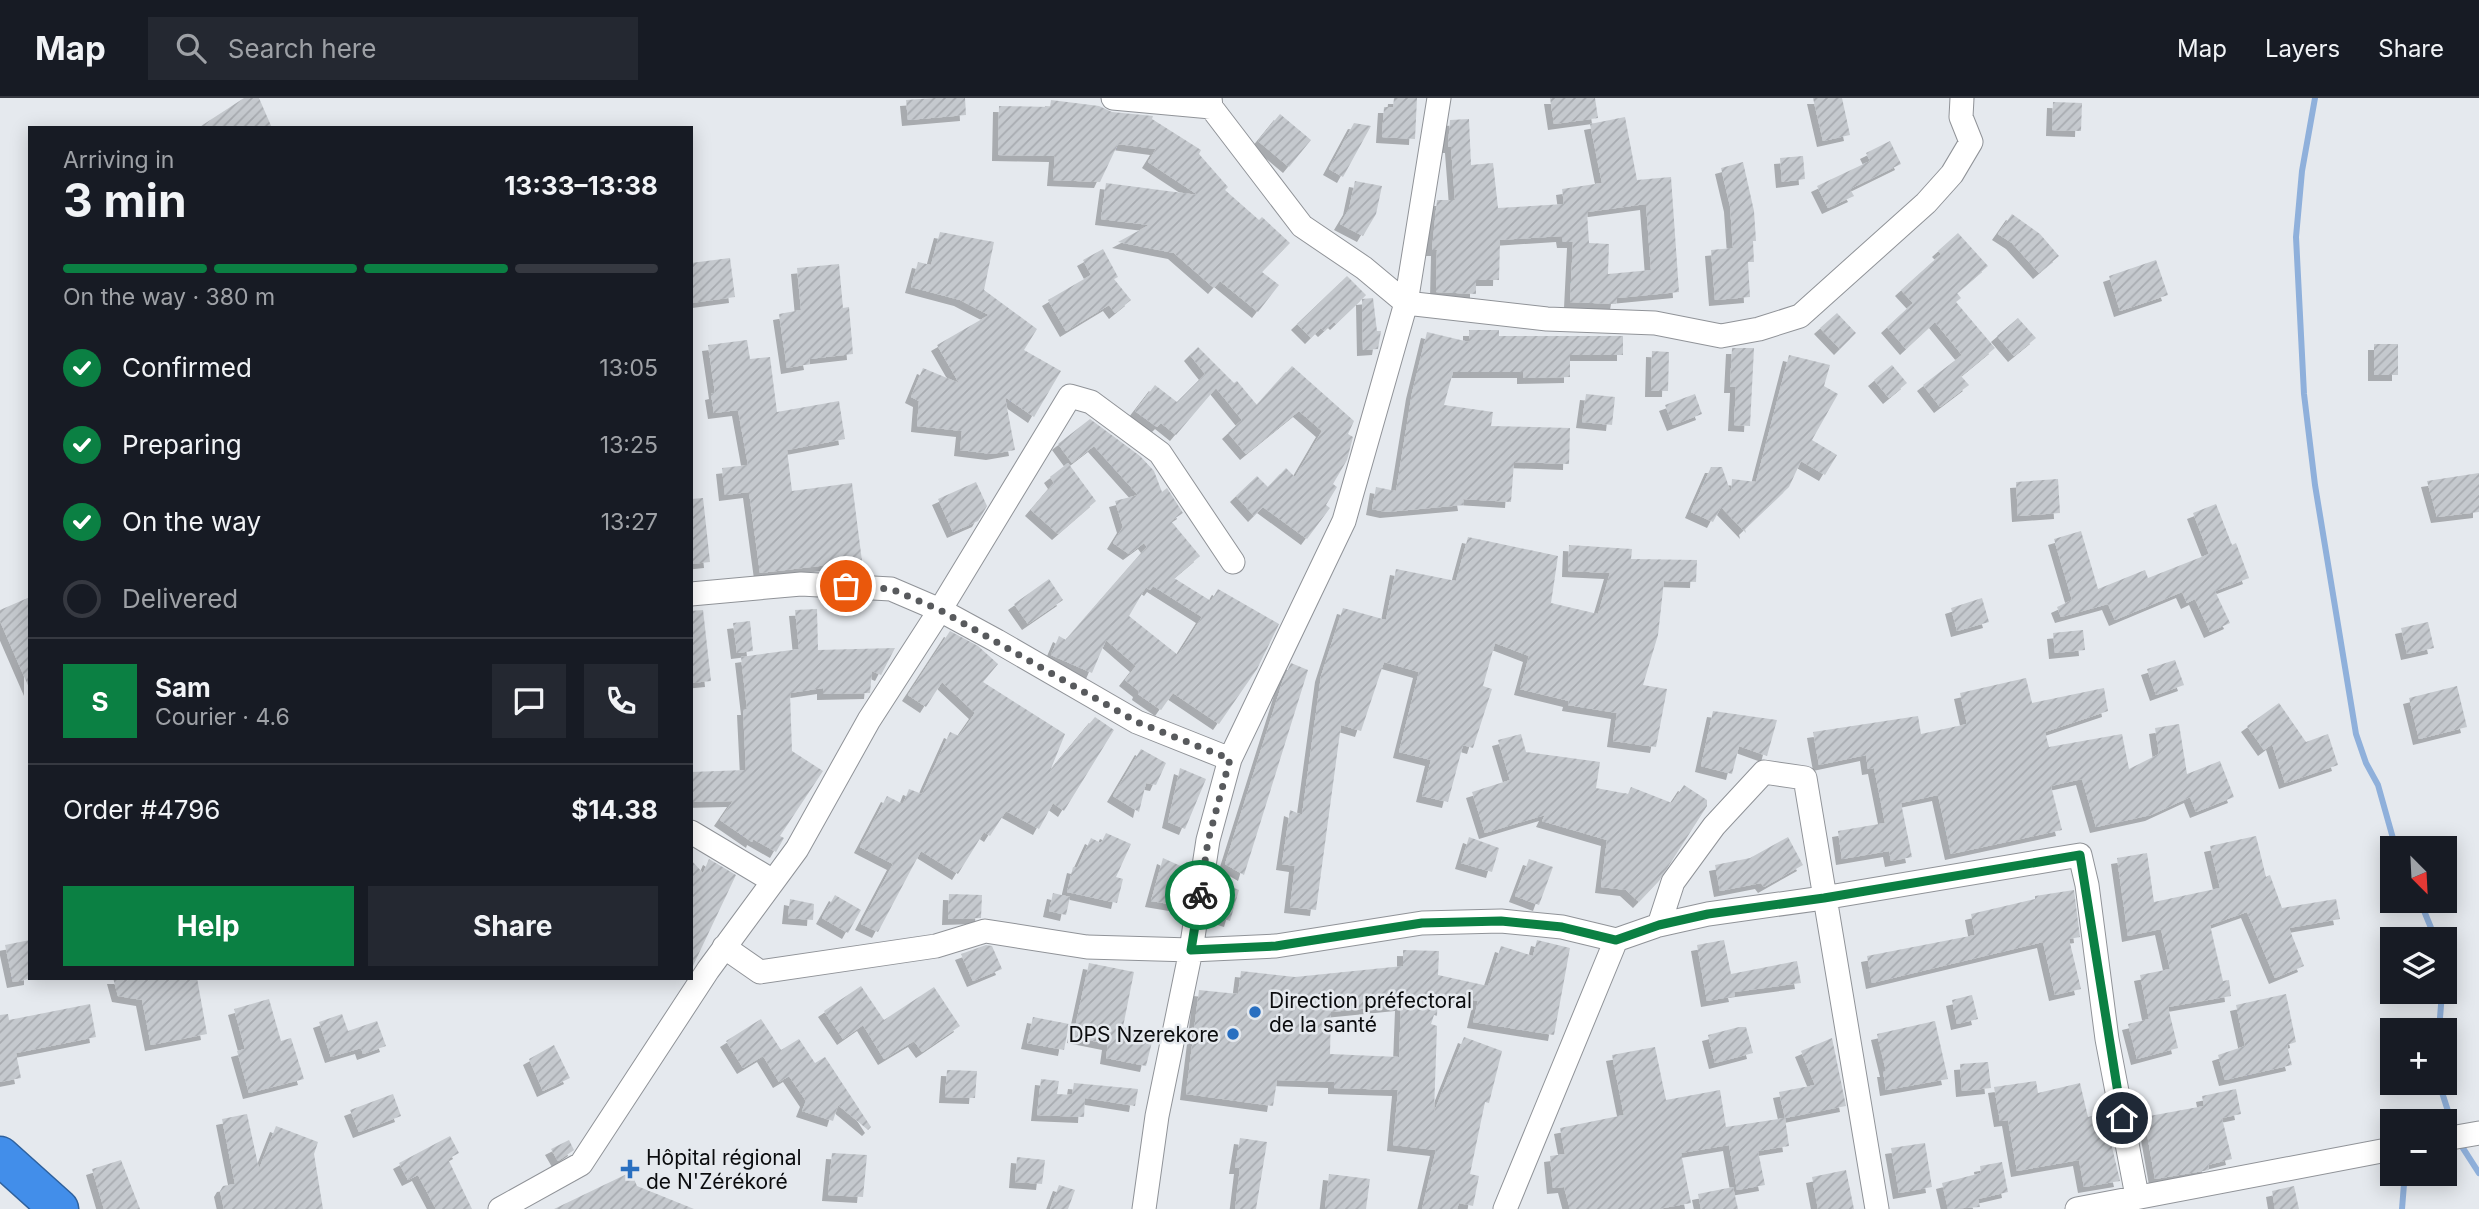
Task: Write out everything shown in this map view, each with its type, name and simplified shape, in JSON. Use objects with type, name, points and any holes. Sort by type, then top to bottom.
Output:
[{"type":"highway","points":[[0,1156],[59,1209]]},
{"type":"street","points":[[1113,98],[1210,102],[1302,226],[1364,268],[1406,303],[1547,319],[1656,323],[1721,336],[1759,329],[1800,316],[1857,268],[1952,174],[1971,142],[1961,117],[1962,98]]},
{"type":"street","points":[[1144,1209],[1157,1116],[1191,950],[1208,841],[1230,759],[1344,521],[1406,303],[1439,98]]},
{"type":"street","points":[[500,1209],[580,1164],[724,947],[797,849],[869,720],[940,610],[1070,396],[1091,402],[1160,453],[1233,562]]},
{"type":"street","points":[[693,594],[801,584],[891,589],[940,610],[1137,722],[1230,759]]},
{"type":"street","points":[[1659,925],[1673,882],[1714,826],[1764,772],[1805,778],[1877,1209]]},
{"type":"street","points":[[693,833],[773,881]]},
{"type":"street","points":[[724,947],[761,972],[936,946],[985,930],[1087,947],[1191,950],[1276,946],[1422,923],[1501,921],[1562,927],[1616,940],[1659,925],[1708,914],[1824,898],[2080,855],[2087,885],[2107,1039],[2137,1196]]},
{"type":"street","points":[[1505,1209],[1616,940]]},
{"type":"street","points":[[2457,1137],[2479,1133]]},
{"type":"street","points":[[2077,1209],[2380,1151]]},
{"type":"building","points":[[244,98],[259,98],[271,126],[201,126]]},
{"type":"building","points":[[965,98],[966,115],[908,120],[906,100]]},
{"type":"building","points":[[1394,98],[1417,98],[1415,139],[1382,137],[1384,107],[1393,107]]},
{"type":"building","points":[[1550,98],[1595,98],[1598,118],[1554,124]]},
{"type":"building","points":[[1813,98],[1842,98],[1850,135],[1823,141]]},
{"type":"building","points":[[1051,100],[1099,106],[1112,112],[1153,116],[1152,119],[1201,150],[1199,154],[1228,187],[1225,190],[1259,220],[1262,217],[1290,243],[1262,272],[1279,285],[1258,312],[1220,281],[1214,288],[1174,253],[1118,242],[1149,225],[1101,219],[1106,183],[1198,195],[1148,162],[1156,149],[1118,144],[1100,182],[1053,180],[1055,156],[998,155],[999,106],[1050,107]]},
{"type":"building","points":[[2053,102],[2082,103],[2081,131],[2052,130]]},
{"type":"building","points":[[1280,114],[1311,140],[1289,167],[1258,141]]},
{"type":"building","points":[[1625,117],[1637,180],[1671,177],[1679,292],[1617,298],[1616,304],[1570,302],[1573,242],[1563,242],[1562,236],[1500,240],[1499,280],[1476,280],[1476,294],[1436,292],[1437,250],[1432,250],[1437,200],[1455,200],[1451,147],[1448,147],[1450,120],[1469,119],[1471,165],[1493,163],[1498,208],[1564,204],[1562,189],[1602,183],[1590,124]],"holes":[[[1646,204],[1651,270],[1608,274],[1609,244],[1589,243],[1587,212]]]},
{"type":"building","points":[[1354,123],[1371,126],[1343,177],[1329,169]]},
{"type":"building","points":[[1890,141],[1901,164],[1850,189],[1854,196],[1828,208],[1817,186],[1870,161],[1866,153]]},
{"type":"building","points":[[1803,156],[1805,179],[1782,182],[1780,158]]},
{"type":"building","points":[[1743,162],[1754,211],[1756,241],[1753,241],[1754,262],[1748,262],[1750,297],[1715,300],[1711,250],[1733,248],[1730,206],[1721,168]]},
{"type":"building","points":[[1355,181],[1382,186],[1376,214],[1363,236],[1340,224],[1349,209]]},
{"type":"building","points":[[2012,214],[2040,234],[2059,256],[2039,273],[2012,243],[1998,234]]},
{"type":"building","points":[[940,232],[994,242],[984,290],[1037,329],[1024,350],[1061,371],[1034,417],[1005,397],[1015,450],[992,454],[960,450],[962,431],[917,426],[919,401],[911,397],[923,368],[959,383],[937,345],[989,315],[960,300],[911,287],[918,262],[931,265]]},
{"type":"building","points":[[1958,233],[1988,266],[1957,293],[1961,298],[1956,302],[1995,348],[1961,376],[1969,385],[1940,407],[1923,385],[1962,355],[1935,322],[1906,349],[1887,327],[1913,303],[1901,290],[1941,254],[1938,251]]},
{"type":"building","points":[[1103,249],[1118,277],[1114,279],[1131,300],[1115,313],[1109,305],[1066,331],[1048,300],[1091,275],[1083,260]]},
{"type":"building","points":[[730,258],[735,297],[693,303],[693,263]]},
{"type":"building","points":[[2156,260],[2168,295],[2120,311],[2109,276]]},
{"type":"building","points":[[839,264],[843,308],[849,307],[853,354],[809,359],[810,364],[787,368],[779,314],[801,310],[797,268]]},
{"type":"building","points":[[1347,276],[1366,295],[1336,324],[1334,322],[1324,331],[1321,328],[1311,338],[1297,324]]},
{"type":"building","points":[[1373,298],[1377,331],[1381,331],[1378,349],[1363,350],[1362,299]]},
{"type":"building","points":[[1837,313],[1856,333],[1840,349],[1820,328]]},
{"type":"building","points":[[2018,318],[2036,338],[2014,356],[1997,336]]},
{"type":"building","points":[[1469,330],[1499,330],[1499,336],[1623,336],[1623,355],[1570,355],[1570,377],[1523,378],[1523,372],[1453,372],[1444,405],[1493,412],[1491,426],[1570,428],[1569,464],[1514,462],[1511,502],[1463,499],[1464,505],[1386,512],[1372,509],[1376,487],[1396,491],[1412,393],[1427,332],[1469,342]]},
{"type":"building","points":[[747,340],[750,359],[770,357],[777,412],[839,401],[845,439],[787,450],[792,491],[852,483],[862,561],[760,573],[749,492],[725,495],[722,468],[748,465],[738,410],[714,413],[711,394],[715,393],[708,345]]},
{"type":"building","points":[[2374,344],[2398,344],[2398,375],[2374,375]]},
{"type":"building","points":[[1198,347],[1234,383],[1237,381],[1257,405],[1292,366],[1354,421],[1348,434],[1353,437],[1347,460],[1333,484],[1337,487],[1326,505],[1330,508],[1307,539],[1263,507],[1254,516],[1236,496],[1257,476],[1268,487],[1286,468],[1295,477],[1322,431],[1299,411],[1246,454],[1228,433],[1242,420],[1216,388],[1176,435],[1161,423],[1157,427],[1135,411],[1155,385],[1177,402],[1205,374],[1190,355]]},
{"type":"building","points":[[1732,348],[1754,348],[1750,426],[1734,425],[1736,387],[1730,387]]},
{"type":"building","points":[[1652,351],[1669,352],[1668,391],[1651,391]]},
{"type":"building","points":[[1789,355],[1830,365],[1824,386],[1838,394],[1812,440],[1837,455],[1825,475],[1801,461],[1789,487],[1745,529],[1746,533],[1721,507],[1713,522],[1691,512],[1711,467],[1722,467],[1731,493],[1732,479],[1756,482]]},
{"type":"building","points":[[1892,365],[1907,383],[1889,398],[1874,380]]},
{"type":"building","points":[[1586,394],[1615,397],[1612,425],[1582,422]]},
{"type":"building","points":[[1695,394],[1702,414],[1673,425],[1665,405]]},
{"type":"building","points":[[1090,419],[1140,456],[1154,471],[1162,492],[1167,488],[1183,513],[1171,521],[1200,556],[1174,578],[1211,601],[1218,589],[1279,624],[1257,669],[1219,724],[1173,693],[1161,710],[1138,694],[1139,691],[1125,680],[1136,666],[1106,640],[1092,673],[1051,655],[1059,636],[1066,640],[1147,547],[1144,543],[1129,554],[1113,543],[1123,527],[1115,501],[1138,495],[1094,446],[1072,463],[1058,444]],"holes":[[[1153,586],[1202,617],[1178,655],[1129,616],[1146,587],[1150,590]]]},
{"type":"building","points":[[1068,463],[1096,501],[1058,534],[1031,510],[1054,483],[1050,477]]},
{"type":"building","points":[[2479,473],[2479,512],[2437,517],[2427,481]]},
{"type":"building","points":[[2058,479],[2060,513],[2018,516],[2016,482]]},
{"type":"building","points":[[976,482],[987,506],[978,521],[953,532],[938,499]]},
{"type":"building","points":[[703,498],[710,562],[693,564],[693,499]]},
{"type":"building","points":[[2216,504],[2232,545],[2236,543],[2249,578],[2215,591],[2230,623],[2210,632],[2195,599],[2187,603],[2182,592],[2115,620],[2108,604],[2061,617],[2057,607],[2072,600],[2054,539],[2081,531],[2098,589],[2145,570],[2148,578],[2209,554],[2193,513]]},
{"type":"building","points":[[1468,537],[1558,556],[1551,603],[1598,614],[1610,573],[1568,571],[1569,545],[1632,549],[1631,559],[1697,560],[1696,582],[1664,581],[1658,635],[1643,685],[1667,689],[1656,747],[1613,741],[1617,713],[1568,705],[1569,701],[1520,689],[1529,656],[1495,643],[1483,686],[1492,689],[1473,748],[1463,745],[1448,802],[1422,796],[1431,760],[1399,752],[1419,672],[1384,662],[1361,731],[1341,725],[1316,910],[1290,907],[1295,866],[1282,864],[1290,810],[1302,815],[1321,676],[1343,608],[1386,620],[1396,569],[1456,581]]},
{"type":"building","points":[[1049,579],[1063,600],[1028,624],[1014,604]]},
{"type":"building","points":[[28,598],[28,685],[0,621],[0,610]]},
{"type":"building","points":[[1982,598],[1989,622],[1957,631],[1951,608]]},
{"type":"building","points":[[817,609],[818,650],[895,648],[881,675],[872,671],[870,693],[823,694],[823,688],[790,693],[792,751],[823,771],[780,836],[784,838],[776,852],[753,839],[752,842],[720,820],[733,801],[693,802],[693,772],[746,770],[743,709],[747,709],[741,657],[799,649],[795,610]]},
{"type":"building","points":[[703,610],[711,681],[693,683],[693,611]]},
{"type":"building","points":[[750,621],[753,651],[737,653],[733,623]]},
{"type":"building","points":[[2428,622],[2434,648],[2407,654],[2401,628]]},
{"type":"building","points":[[2083,630],[2085,650],[2055,653],[2053,633]]},
{"type":"building","points":[[950,631],[978,646],[998,664],[983,682],[1065,734],[1050,771],[1095,717],[1114,730],[1064,811],[1053,803],[1039,829],[1006,811],[990,836],[984,832],[958,874],[921,851],[878,932],[861,924],[893,864],[860,847],[887,796],[903,804],[909,789],[922,794],[950,732],[959,736],[975,713],[942,682],[926,707],[908,695]]},
{"type":"building","points":[[2175,660],[2184,685],[2156,695],[2147,669]]},
{"type":"building","points":[[1291,663],[1308,670],[1244,875],[1225,864],[1283,680]]},
{"type":"building","points":[[2026,678],[2032,703],[2104,688],[2108,711],[2045,732],[2049,747],[2122,734],[2129,769],[2159,754],[2155,728],[2179,724],[2187,774],[2220,761],[2234,797],[2196,812],[2190,797],[2151,815],[2096,827],[2082,779],[2051,786],[2062,830],[1951,854],[1938,795],[1901,803],[1912,857],[1891,861],[1889,851],[1842,859],[1838,831],[1885,823],[1874,768],[1868,769],[1866,755],[1819,765],[1813,732],[1918,716],[1921,734],[1967,724],[1960,693]]},
{"type":"building","points":[[2457,686],[2467,727],[2419,739],[2409,698]]},
{"type":"building","points":[[2279,703],[2306,742],[2328,734],[2338,765],[2285,783],[2272,744],[2264,750],[2247,726]]},
{"type":"building","points":[[1713,711],[1777,720],[1767,756],[1739,746],[1732,774],[1701,766]]},
{"type":"building","points":[[1521,734],[1526,752],[1600,762],[1596,788],[1628,794],[1631,787],[1672,803],[1684,785],[1707,800],[1707,806],[1659,881],[1639,902],[1626,890],[1601,887],[1607,840],[1542,821],[1545,815],[1485,833],[1472,792],[1510,780],[1498,740]]},
{"type":"building","points":[[1141,749],[1166,763],[1156,785],[1146,783],[1139,812],[1113,796]]},
{"type":"building","points":[[1180,768],[1206,779],[1185,829],[1168,822]]},
{"type":"building","points":[[1106,833],[1131,844],[1116,877],[1123,879],[1117,903],[1067,892],[1073,867],[1077,868],[1091,838],[1101,843]]},
{"type":"building","points":[[2256,836],[2266,877],[2270,875],[2282,908],[2336,899],[2340,919],[2289,928],[2304,966],[2275,978],[2247,912],[2210,925],[2223,981],[2229,980],[2231,996],[2168,1007],[2178,1048],[2137,1059],[2128,1024],[2149,1019],[2140,975],[2170,969],[2161,929],[2128,936],[2117,858],[2147,853],[2154,902],[2220,888],[2210,846]]},
{"type":"building","points":[[1469,837],[1499,848],[1492,872],[1461,863]]},
{"type":"building","points":[[1788,837],[1803,865],[1764,887],[1761,883],[1720,891],[1715,865],[1750,858]]},
{"type":"building","points":[[1163,858],[1185,868],[1181,906],[1151,901]]},
{"type":"building","points":[[709,859],[736,875],[693,966],[693,862],[703,873]]},
{"type":"building","points":[[1529,859],[1553,867],[1539,905],[1515,896]]},
{"type":"building","points":[[1220,882],[1239,890],[1230,921],[1211,915]]},
{"type":"building","points":[[2074,890],[2080,937],[2069,939],[2081,989],[2055,995],[2043,942],[1872,983],[1867,956],[1975,935],[1971,914],[2035,899],[2035,896]]},
{"type":"building","points":[[1053,893],[1070,897],[1066,915],[1049,911]]},
{"type":"building","points":[[949,894],[982,895],[981,918],[948,919]]},
{"type":"building","points":[[835,895],[861,910],[848,933],[822,918]]},
{"type":"building","points":[[790,899],[814,904],[813,920],[788,918]]},
{"type":"building","points":[[28,940],[28,979],[13,982],[5,945]]},
{"type":"building","points":[[1537,940],[1570,948],[1554,1035],[1473,1022],[1478,1001],[1438,993],[1437,1016],[1434,1015],[1431,1024],[1437,1026],[1434,1112],[1464,1037],[1502,1051],[1489,1103],[1485,1102],[1470,1174],[1479,1176],[1473,1206],[1459,1203],[1457,1209],[1422,1209],[1436,1150],[1393,1145],[1398,1090],[1334,1088],[1334,1082],[1277,1080],[1273,1106],[1186,1094],[1199,990],[1238,994],[1241,971],[1295,977],[1403,966],[1403,950],[1439,951],[1438,975],[1488,986],[1501,946],[1533,956]],"holes":[[[1401,1005],[1399,1057],[1330,1054],[1331,1012]]]},
{"type":"building","points":[[1724,940],[1731,974],[1797,961],[1801,983],[1734,992],[1735,996],[1707,1001],[1697,945]]},
{"type":"building","points":[[986,945],[992,946],[1002,969],[973,981],[961,954]]},
{"type":"building","points":[[1089,963],[1134,972],[1123,1027],[1154,1034],[1146,1066],[1106,1058],[1108,1044],[1073,1037]]},
{"type":"building","points":[[114,980],[197,980],[207,1034],[151,1045],[142,1000],[118,996]]},
{"type":"building","points":[[861,986],[884,1020],[934,987],[960,1026],[922,1052],[914,1041],[884,1059],[863,1025],[843,1039],[824,1011]]},
{"type":"building","points":[[2286,994],[2296,1042],[2287,1045],[2292,1065],[2225,1080],[2218,1055],[2245,1046],[2236,1005]]},
{"type":"building","points":[[1972,995],[1978,1019],[1957,1024],[1952,1000]]},
{"type":"building","points":[[269,999],[281,1041],[291,1038],[304,1079],[249,1093],[237,1051],[245,1049],[234,1009]]},
{"type":"building","points":[[90,1004],[96,1037],[16,1053],[21,1078],[0,1082],[0,1015],[8,1014],[9,1020]]},
{"type":"building","points":[[342,1014],[348,1031],[377,1021],[386,1046],[363,1054],[361,1048],[331,1057],[319,1022]]},
{"type":"building","points":[[1033,1017],[1069,1024],[1064,1050],[1027,1043]]},
{"type":"building","points":[[761,1019],[781,1050],[799,1039],[815,1063],[825,1057],[871,1127],[868,1130],[838,1105],[833,1121],[802,1111],[806,1101],[789,1076],[779,1082],[763,1056],[743,1068],[726,1041]]},
{"type":"building","points":[[1935,1021],[1948,1079],[1886,1090],[1883,1071],[1886,1071],[1877,1034]]},
{"type":"building","points":[[1746,1027],[1753,1053],[1715,1063],[1708,1035]]},
{"type":"building","points":[[1832,1038],[1846,1106],[1785,1118],[1779,1092],[1815,1085],[1801,1051]]},
{"type":"building","points":[[554,1045],[570,1078],[543,1091],[529,1059]]},
{"type":"building","points":[[1655,1047],[1666,1100],[1720,1090],[1726,1127],[1785,1118],[1789,1146],[1758,1151],[1765,1185],[1737,1190],[1729,1145],[1681,1153],[1691,1203],[1658,1209],[1570,1209],[1564,1187],[1553,1188],[1550,1156],[1565,1154],[1560,1128],[1624,1115],[1612,1055]]},
{"type":"building","points":[[1988,1062],[1991,1088],[1962,1091],[1960,1064]]},
{"type":"building","points":[[947,1070],[977,1071],[975,1098],[945,1097]]},
{"type":"building","points":[[1041,1079],[1059,1081],[1057,1094],[1072,1095],[1074,1083],[1138,1089],[1135,1106],[1085,1098],[1084,1117],[1037,1115]]},
{"type":"building","points":[[2036,1081],[2038,1093],[2080,1083],[2088,1117],[2104,1113],[2120,1181],[2084,1187],[2079,1160],[2017,1171],[2008,1120],[2000,1121],[1994,1087]]},
{"type":"building","points":[[2236,1089],[2241,1114],[2222,1118],[2232,1159],[2208,1165],[2209,1170],[2155,1179],[2144,1117],[2204,1106],[2202,1096]]},
{"type":"building","points":[[393,1094],[401,1116],[359,1132],[350,1110]]},
{"type":"building","points":[[247,1114],[259,1169],[276,1126],[318,1142],[314,1154],[323,1209],[224,1209],[220,1191],[223,1186],[235,1184],[222,1119]]},
{"type":"building","points":[[450,1136],[459,1153],[448,1159],[472,1209],[436,1209],[418,1175],[408,1180],[399,1163]]},
{"type":"building","points":[[1240,1138],[1267,1142],[1256,1209],[1235,1209],[1240,1168],[1235,1168]]},
{"type":"building","points":[[569,1140],[574,1150],[558,1161],[551,1149]]},
{"type":"building","points":[[1925,1143],[1932,1187],[1899,1193],[1891,1148]]},
{"type":"building","points":[[832,1153],[867,1155],[863,1197],[828,1195]]},
{"type":"building","points":[[1017,1157],[1045,1160],[1042,1184],[1015,1182]]},
{"type":"building","points":[[121,1160],[140,1209],[104,1209],[92,1169]]},
{"type":"building","points":[[2002,1162],[2008,1192],[1978,1199],[1980,1207],[1948,1209],[1942,1183],[1981,1173],[1980,1166]]},
{"type":"building","points":[[1846,1170],[1854,1209],[1818,1209],[1812,1177]]},
{"type":"building","points":[[631,1172],[637,1186],[694,1209],[554,1209]]},
{"type":"building","points":[[1329,1174],[1370,1179],[1366,1209],[1325,1209]]},
{"type":"building","points":[[1059,1185],[1075,1190],[1068,1209],[1050,1209]]},
{"type":"building","points":[[2294,1186],[2299,1209],[2275,1209],[2272,1191]]},
{"type":"building","points":[[1733,1187],[1738,1209],[1701,1209],[1698,1194]]},
{"type":"waterway","points":[[2315,98],[2302,171],[2296,237],[2304,394],[2315,485],[2356,734],[2366,763],[2378,785],[2392,836]]},
{"type":"waterway","points":[[2425,914],[2431,927]]},
{"type":"waterway","points":[[2440,1018],[2441,1004]]},
{"type":"waterway","points":[[2443,1095],[2447,1109]]},
{"type":"waterway","points":[[2459,1142],[2479,1173]]},
{"type":"waterway","points":[[2402,1209],[2404,1186]]},
{"type":"way so far","points":[[846,586],[891,589],[940,610],[1137,722],[1230,759],[1208,841],[1200,895]]},
{"type":"place","name":"Direction préfectoral de la santé","points":[[1255,1012]]},
{"type":"place","name":"DPS Nzerekore","points":[[1233,1034]]},
{"type":"place","name":"Hôpital régional de N'Zérékoré","points":[[630,1169]]},
{"type":"route","points":[[1200,895],[1191,950],[1276,946],[1422,923],[1501,921],[1562,927],[1616,940],[1659,925],[1708,914],[1824,898],[2080,855],[2087,885],[2107,1039],[2122,1118]]}]
